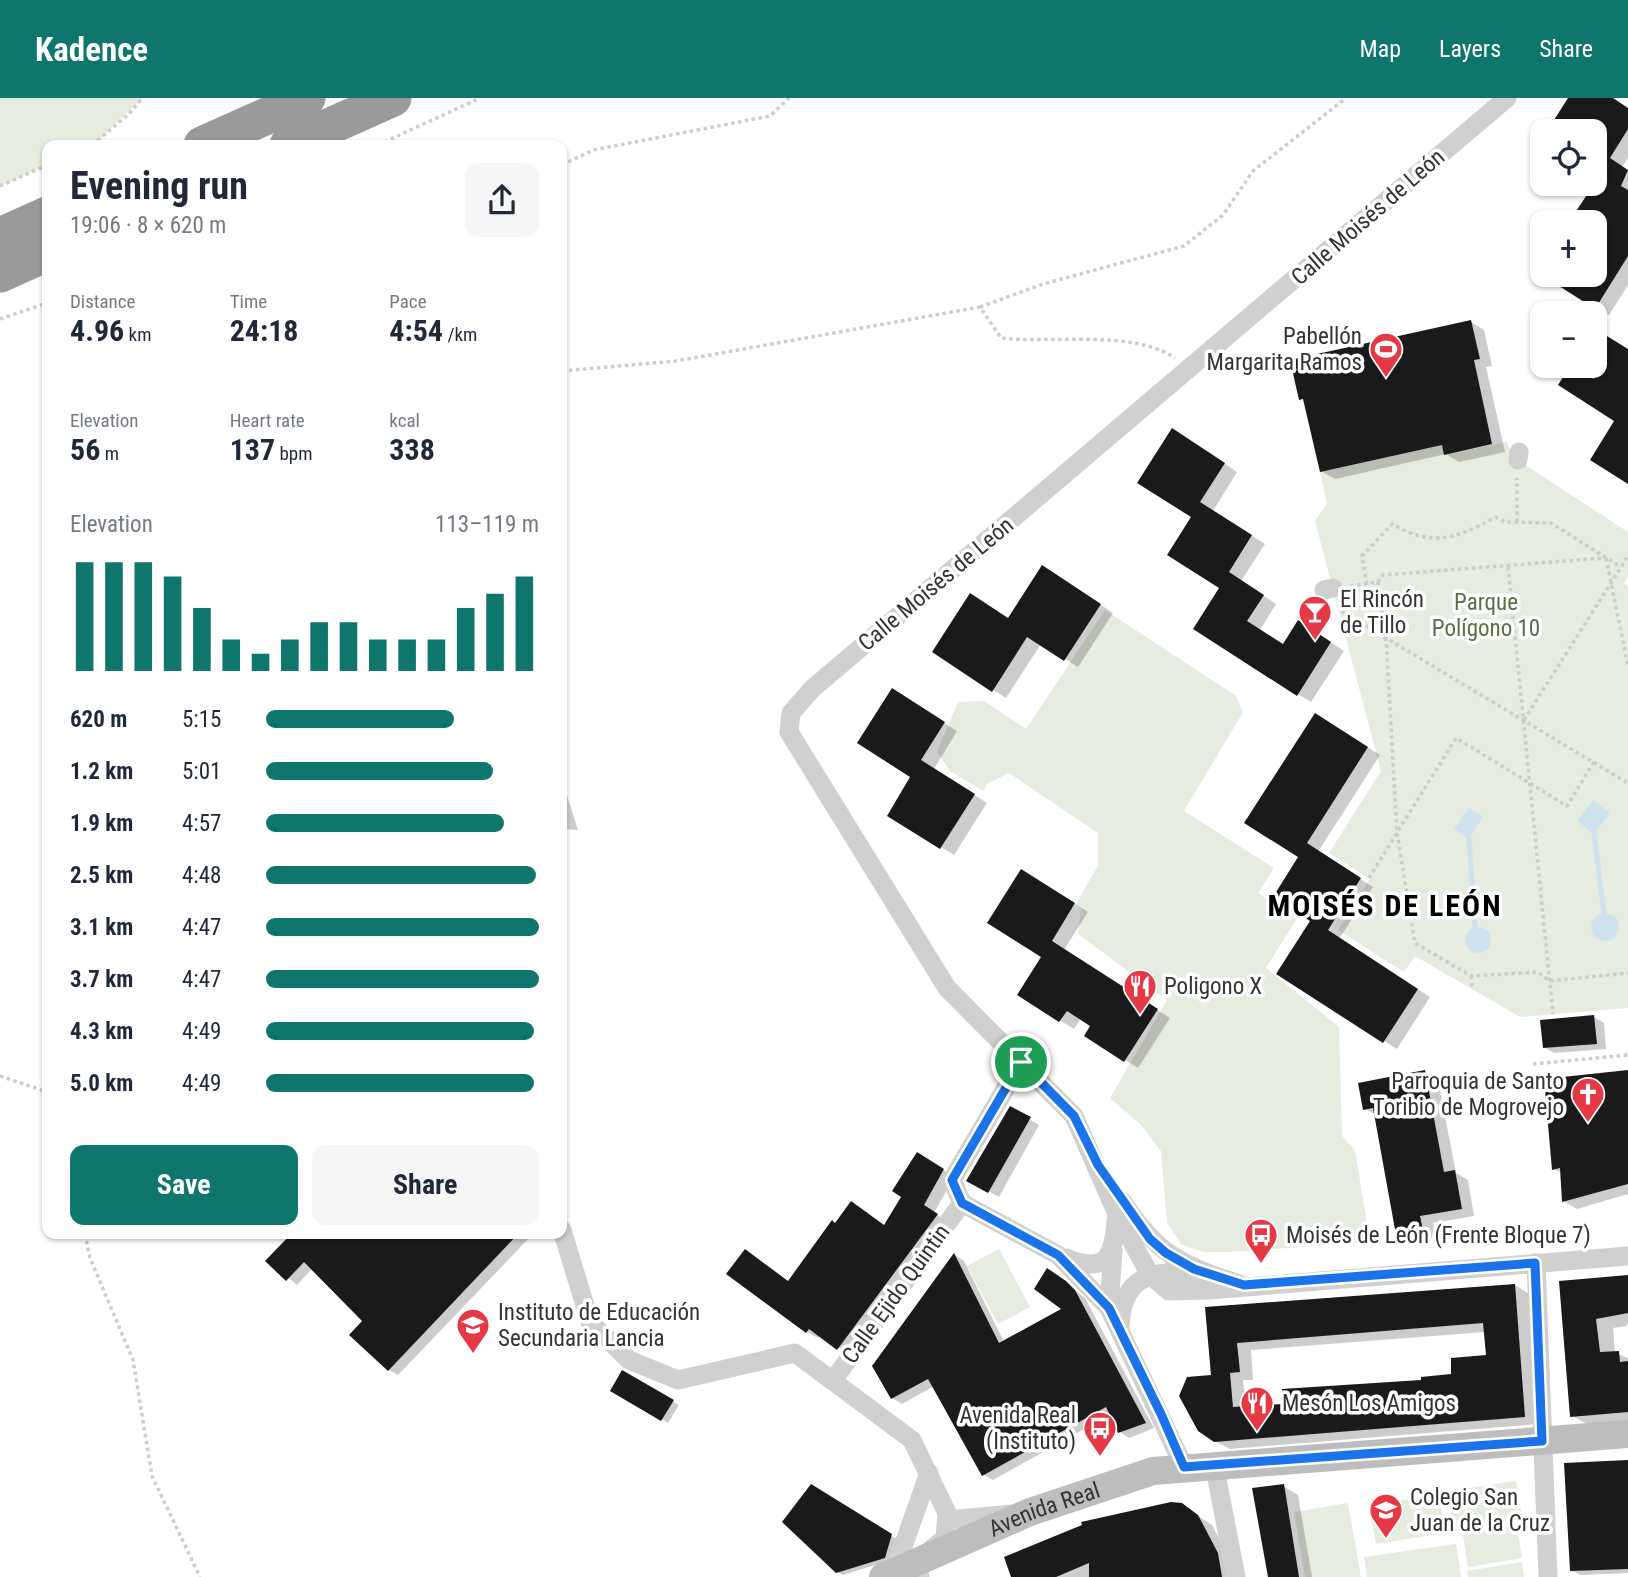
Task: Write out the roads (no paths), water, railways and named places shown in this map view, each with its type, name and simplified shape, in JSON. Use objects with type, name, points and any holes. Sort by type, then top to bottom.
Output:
[{"type":"highway","points":[[213,140],[307,98]]},
{"type":"highway","points":[[299,140],[393,98]]},
{"type":"highway","points":[[0,236],[42,217]]},
{"type":"highway","points":[[0,274],[42,255]]},
{"type":"main road","name":"Avenida Real","points":[[902,1572],[1030,1512],[1153,1471],[1214,1464],[1628,1434]]},
{"type":"street","name":"Calle Moisés de León","points":[[1507,98],[812,689],[791,713],[789,732],[947,988],[1074,1116],[1098,1165],[1117,1214],[1150,1275],[1169,1291],[1628,1256]]},
{"type":"street","name":"Calle Ejido Quintin","points":[[834,1380],[962,1203],[952,1180],[1021,1062]]},
{"type":"street","name":"Calle Moisés de León","points":[[1098,1165],[1150,1239],[1181,1263],[1244,1285]]},
{"type":"street","points":[[962,1203],[1058,1255],[1084,1266],[1095,1266],[1113,1251]]},
{"type":"street","name":"Calle Moisés de León","points":[[1109,1308],[1117,1214]]},
{"type":"street","points":[[565,1239],[590,1322],[629,1360],[678,1380],[795,1353],[912,1440],[929,1472],[948,1520],[945,1538],[902,1572]]},
{"type":"street","points":[[1058,1255],[1109,1308],[1184,1467]]},
{"type":"street","points":[[1535,1263],[1548,1577]]},
{"type":"street","name":"Calle Moisés de León","points":[[1150,1275],[1210,1274]]},
{"type":"street","points":[[1120,1332],[1121,1306],[1125,1294],[1133,1285],[1150,1275]]},
{"type":"street","points":[[1214,1464],[1236,1577]]},
{"type":"street","points":[[902,1572],[929,1472]]},
{"type":"street","points":[[948,1520],[1030,1512]]},
{"type":"water","points":[[1593,800],[1610,813],[1594,834],[1577,821]]},
{"type":"water","points":[[1469,808],[1483,817],[1469,839],[1454,829]]},
{"type":"water","points":[[1605,913],[1615,917],[1619,927],[1615,937],[1605,941],[1595,937],[1591,927],[1595,917]]},
{"type":"water","points":[[1478,927],[1487,931],[1491,940],[1487,949],[1478,953],[1469,949],[1465,940],[1469,931]]},
{"type":"waterway","points":[[1594,834],[1604,914]]},
{"type":"waterway","points":[[1469,839],[1475,928]]},
{"type":"place","name":"Pabellón Margarita Ramos","points":[[1386,379]]},
{"type":"place","name":"El Rincón de Tillo","points":[[1315,642]]},
{"type":"place","name":"Poligono X","points":[[1140,1016]]},
{"type":"place","name":"Parroquia de Santo Toribio de Mogrovejo","points":[[1588,1124]]},
{"type":"place","name":"Moisés de León (Frente Bloque 7)","points":[[1261,1265]]},
{"type":"place","name":"Instituto de Educación Secundaria Lancia","points":[[473,1355]]},
{"type":"place","name":"Mesón Los Amigos","points":[[1257,1433]]},
{"type":"place","name":"Avenida Real (Instituto)","points":[[1100,1458]]},
{"type":"place","name":"Colegio San Juan de la Cruz","points":[[1386,1540]]},
{"type":"district","name":"MOISÉS DE LEÓN","points":[[1385,905]]},
{"type":"park label","name":"Parque Polígono 10","points":[[1486,615]]}]
